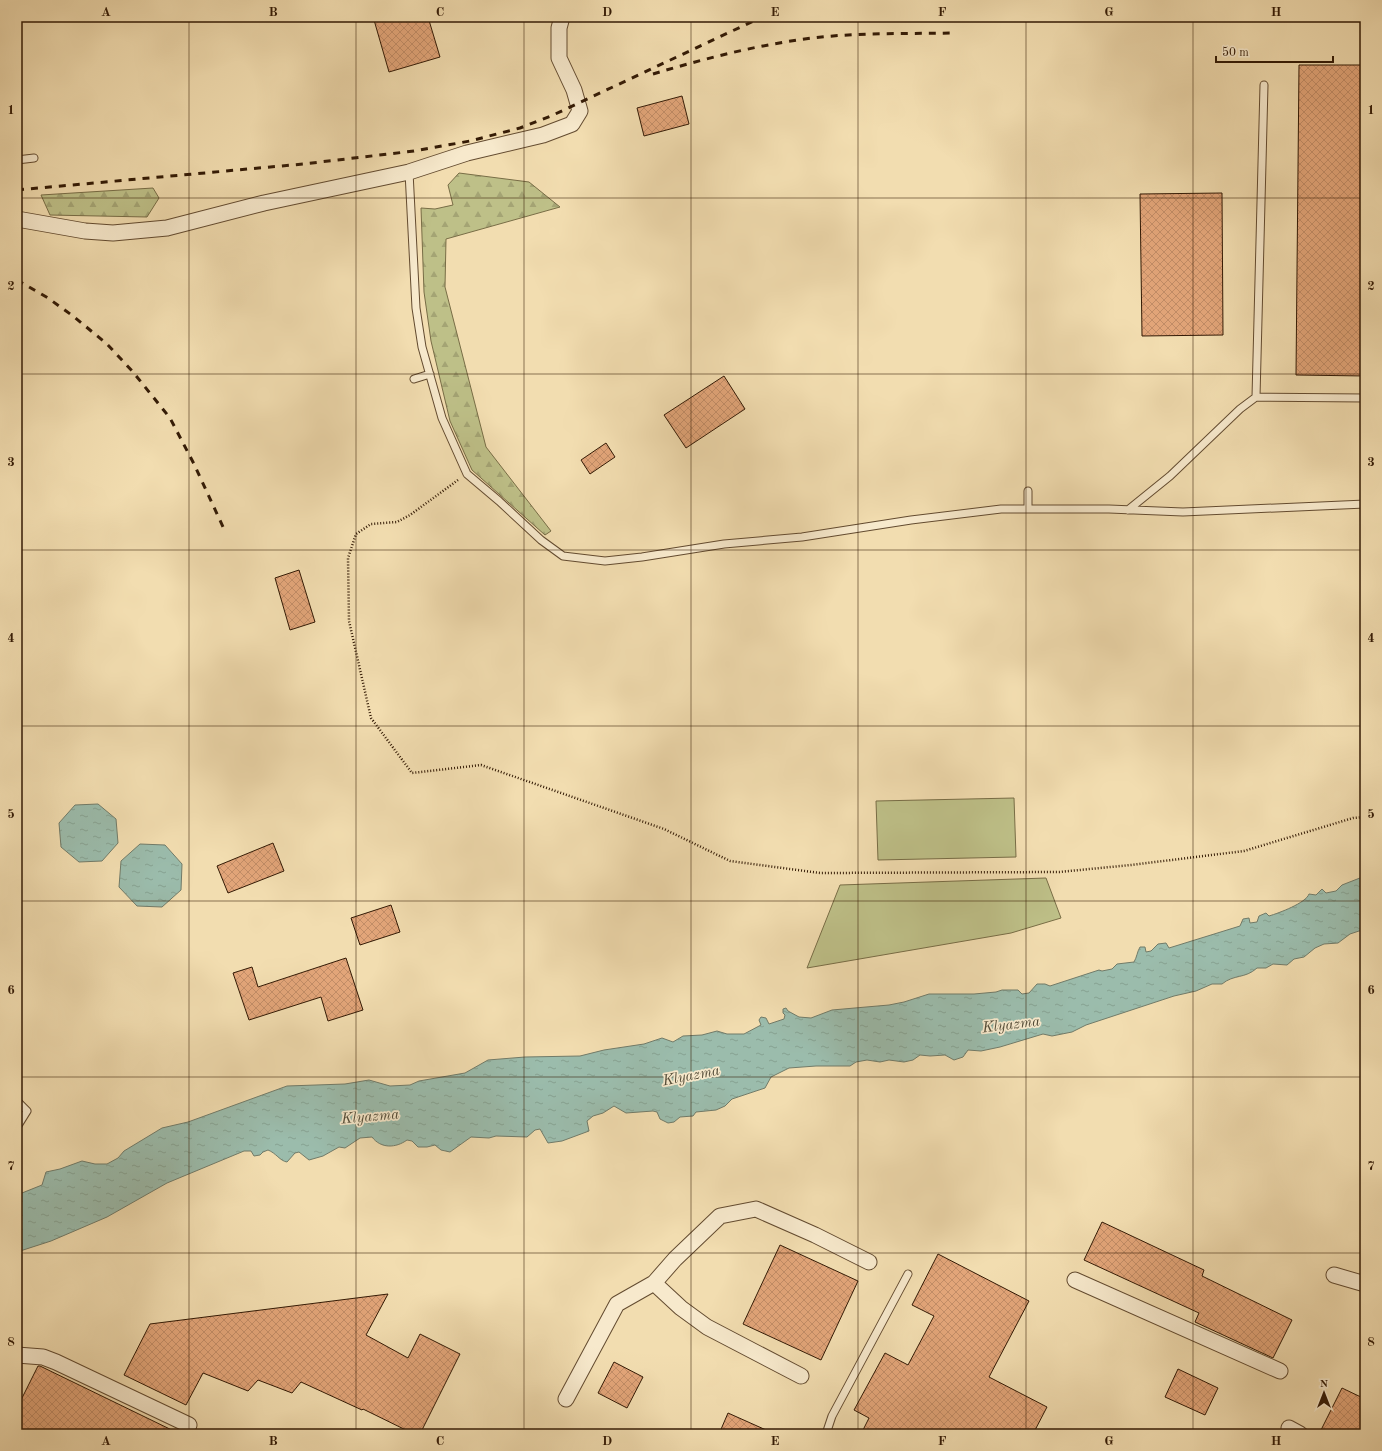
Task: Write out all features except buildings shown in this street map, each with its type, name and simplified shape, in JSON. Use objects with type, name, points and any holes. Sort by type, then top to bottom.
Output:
[{"type":"street","points":[[17,219],[85,231],[113,233],[167,228],[264,203],[409,172],[467,153],[543,135],[572,124],[580,111],[574,90],[559,58],[558,28],[562,17]]},
{"type":"street","points":[[566,1399],[617,1304],[654,1283],[675,1259],[720,1216],[756,1209],[869,1262]]},
{"type":"street","points":[[1334,1276],[1365,1284]]},
{"type":"street","points":[[1076,1280],[1280,1371]]},
{"type":"street","points":[[654,1283],[681,1308],[707,1327],[801,1376]]},
{"type":"street","points":[[17,1355],[43,1357],[56,1362],[189,1425]]},
{"type":"lane","points":[[1256,397],[1264,85]]},
{"type":"lane","points":[[17,160],[34,158]]},
{"type":"lane","points":[[409,172],[416,308],[422,347],[442,418],[467,474],[499,501],[540,540],[563,556],[606,561],[724,544],[802,537],[911,520],[1001,510],[1128,510],[1183,512],[1365,504]]},
{"type":"lane","points":[[414,380],[430,374]]},
{"type":"lane","points":[[1128,510],[1170,476],[1240,409],[1256,397],[1365,398]]},
{"type":"lane","points":[[1028,491],[1028,509]]},
{"type":"lane","points":[[17,1101],[26,1111],[17,1127]]},
{"type":"lane","points":[[826,1434],[832,1416],[908,1274]]},
{"type":"path","points":[[467,474],[410,515],[397,522],[371,524],[356,534],[348,558],[349,621],[371,718],[412,773],[481,765],[664,829],[730,861],[820,873],[1059,872],[1131,865],[1244,851],[1353,818],[1365,817]]},
{"type":"green space","points":[[459,173],[529,182],[560,207],[446,239],[445,287],[486,447],[551,531],[545,535],[472,470],[450,421],[431,341],[424,292],[421,208],[435,209],[453,205],[448,185]]},
{"type":"green space","points":[[153,188],[159,198],[147,217],[50,215],[41,195]]},
{"type":"green space","points":[[1014,798],[1016,857],[878,860],[876,801]]},
{"type":"green space","points":[[1046,878],[1061,918],[1011,933],[807,968],[840,885]]},
{"type":"water","points":[[98,804],[116,819],[118,843],[102,861],[79,862],[61,847],[59,823],[75,805]]},
{"type":"water","points":[[140,844],[165,845],[182,864],[181,890],[162,907],[137,906],[119,887],[121,861]]},
{"type":"water","name":"Klyazma","points":[[1365,876],[1365,929],[1350,934],[1338,943],[1324,944],[1315,948],[1304,957],[1294,959],[1287,965],[1273,964],[1266,968],[1257,968],[1248,974],[1231,979],[1222,984],[1212,984],[1196,991],[1174,996],[1086,1025],[1072,1032],[1052,1036],[1043,1034],[981,1051],[968,1050],[963,1057],[954,1060],[945,1055],[920,1055],[913,1060],[904,1062],[889,1060],[880,1062],[867,1060],[856,1062],[850,1066],[789,1068],[771,1077],[765,1088],[732,1099],[725,1106],[716,1110],[696,1112],[693,1116],[680,1117],[674,1122],[668,1123],[660,1119],[657,1112],[626,1113],[614,1106],[603,1113],[593,1116],[587,1121],[589,1131],[562,1141],[548,1143],[540,1129],[535,1130],[527,1137],[471,1137],[450,1152],[441,1150],[435,1145],[418,1147],[412,1141],[407,1140],[398,1145],[389,1146],[380,1144],[372,1137],[360,1138],[345,1148],[339,1147],[323,1156],[309,1160],[299,1152],[295,1153],[287,1162],[268,1150],[260,1155],[254,1156],[251,1151],[244,1151],[167,1183],[107,1217],[51,1241],[17,1252],[17,1195],[42,1185],[46,1172],[60,1169],[82,1161],[95,1164],[107,1164],[118,1158],[124,1151],[162,1128],[188,1122],[287,1086],[345,1084],[369,1080],[390,1086],[410,1085],[419,1081],[465,1073],[488,1060],[525,1057],[580,1056],[604,1050],[644,1044],[662,1038],[673,1042],[683,1036],[702,1035],[717,1031],[727,1034],[744,1034],[761,1025],[759,1020],[761,1017],[766,1018],[769,1024],[784,1019],[785,1015],[783,1013],[783,1009],[786,1008],[788,1011],[799,1017],[811,1018],[832,1010],[889,1005],[929,994],[974,994],[1002,990],[1018,990],[1022,994],[1029,993],[1037,984],[1045,984],[1050,986],[1099,970],[1102,971],[1112,969],[1117,964],[1134,962],[1140,947],[1145,947],[1146,952],[1151,951],[1158,944],[1166,943],[1169,948],[1240,926],[1243,919],[1249,918],[1250,923],[1257,922],[1259,916],[1266,913],[1269,916],[1285,910],[1303,901],[1309,894],[1316,895],[1322,889],[1326,893],[1336,891],[1342,885]]},
{"type":"railway","points":[[17,190],[303,164],[414,151],[470,141],[520,128],[551,116],[762,17]]},
{"type":"railway","points":[[653,74],[725,54],[761,46],[817,37],[953,33]]},
{"type":"railway","points":[[17,280],[48,298],[73,316],[107,344],[133,372],[170,418],[194,464],[224,529]]}]
